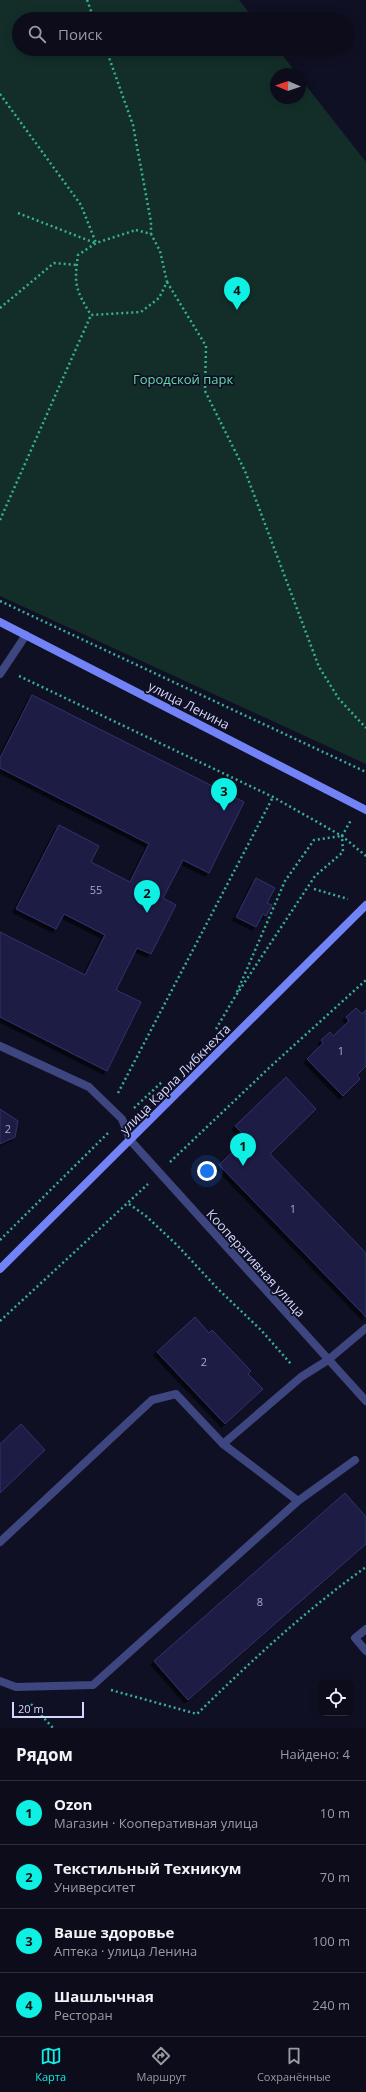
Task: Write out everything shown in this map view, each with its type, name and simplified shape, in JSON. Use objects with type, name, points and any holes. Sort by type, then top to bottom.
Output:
[{"type":"main road","name":"улица Ленина","points":[[0,622],[366,810]]},
{"type":"main road","name":"улица Карла Либкнехта","points":[[0,1269],[366,905]]},
{"type":"street","points":[[1,671],[26,635]]},
{"type":"street","points":[[0,1046],[89,1088],[122,1119],[130,1140]]},
{"type":"street","name":"Кооперативная улица","points":[[130,1140],[366,1401]]},
{"type":"street","points":[[223,1444],[301,1377],[328,1360],[366,1328]]},
{"type":"street","points":[[0,1542],[152,1400],[176,1394],[223,1444],[298,1501]]},
{"type":"street","points":[[0,1681],[16,1687],[93,1685],[298,1501],[355,1460]]},
{"type":"street","points":[[366,1629],[354,1638],[366,1651]]},
{"type":"path","points":[[87,0],[91,12]]},
{"type":"path","points":[[108,56],[133,125],[151,222],[151,234],[160,251],[167,282],[206,346],[204,391],[245,471],[319,667],[339,699],[366,728]]},
{"type":"path","points":[[0,94],[81,205],[96,243]]},
{"type":"path","points":[[18,213],[96,243]]},
{"type":"path","points":[[91,315],[82,300],[74,279],[78,255],[96,243],[136,230],[151,234]]},
{"type":"path","points":[[0,308],[32,282],[42,271],[54,264],[77,264]]},
{"type":"path","points":[[91,315],[141,312],[159,298],[167,282]]},
{"type":"path","points":[[0,520],[91,315]]},
{"type":"path","points":[[0,601],[366,772]]},
{"type":"path","points":[[1,671],[273,797],[342,836],[366,856]]},
{"type":"path","points":[[122,1119],[117,1095],[273,797]]},
{"type":"path","points":[[212,1035],[233,1000],[315,876],[343,852],[342,836]]},
{"type":"path","points":[[233,1000],[285,881],[314,840],[342,836]]},
{"type":"path","points":[[329,893],[351,900]]},
{"type":"path","points":[[0,1321],[129,1204],[159,1173],[270,1067],[366,980]]},
{"type":"path","points":[[0,1240],[122,1119],[167,1077]]},
{"type":"path","points":[[129,1204],[146,1216],[177,1245],[218,1289],[261,1330],[301,1377]]},
{"type":"path","points":[[93,1685],[197,1714],[242,1670],[342,1584],[366,1567]]},
{"type":"path","points":[[16,1687],[53,1728]]},
{"type":"green space","name":"Городской парк","points":[[0,0],[239,0],[248,12],[12,12],[12,56],[283,56],[292,68],[270,68],[270,104],[306,104],[306,86],[366,162],[366,764],[0,596]]},
{"type":"building","points":[[32,695],[244,802],[209,873],[183,860],[163,898],[176,905],[151,954],[137,948],[116,990],[141,1002],[107,1071],[0,1017],[0,932],[85,975],[105,935],[64,914],[56,929],[16,909],[59,825],[99,846],[91,862],[130,882],[149,844],[0,768],[0,758]]},
{"type":"building","points":[[256,878],[275,888],[267,903],[272,905],[266,916],[263,914],[256,927],[236,917]]},
{"type":"building","points":[[356,1008],[362,1014],[366,1010],[366,1066],[357,1075],[360,1079],[343,1096],[307,1059],[323,1043],[321,1040],[330,1032],[333,1036],[349,1021],[346,1017]]},
{"type":"building","points":[[286,1077],[316,1109],[270,1154],[366,1253],[366,1317],[219,1165],[247,1138],[235,1126]]},
{"type":"building","points":[[0,1109],[18,1121],[15,1137],[0,1144]]},
{"type":"building","points":[[195,1317],[209,1333],[212,1330],[251,1371],[248,1374],[263,1389],[225,1424],[157,1352]]},
{"type":"building","points":[[21,1424],[45,1450],[0,1493],[0,1444]]},
{"type":"building","points":[[345,1493],[366,1517],[366,1544],[188,1700],[154,1661]]},
{"type":"place","name":"Шашлычная","points":[[237,310]]},
{"type":"place","name":"Ваше здоровье","points":[[224,811]]},
{"type":"place","name":"Текстильный Техникум","points":[[147,913]]},
{"type":"place","name":"Ozon","points":[[243,1166]]}]
